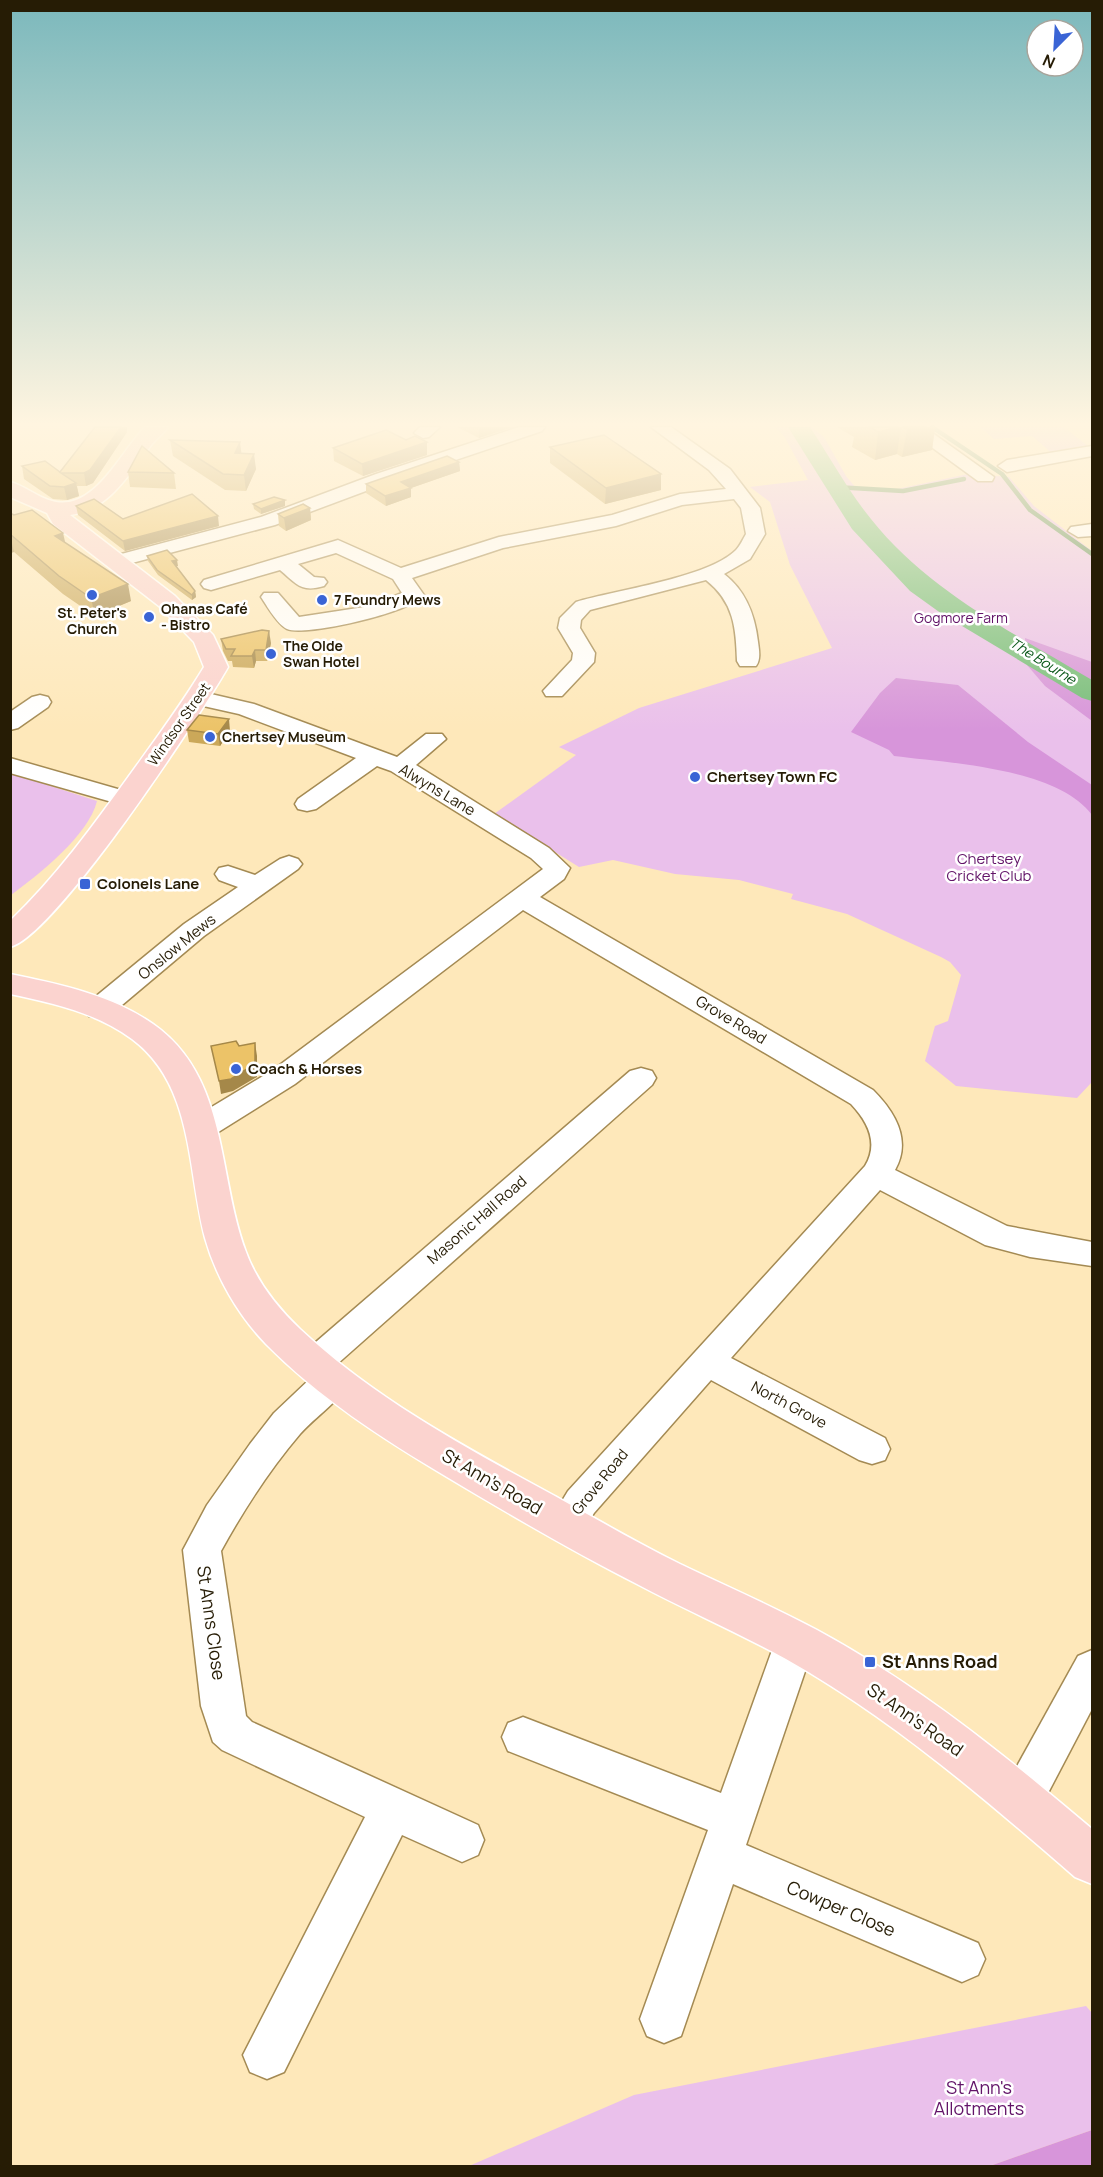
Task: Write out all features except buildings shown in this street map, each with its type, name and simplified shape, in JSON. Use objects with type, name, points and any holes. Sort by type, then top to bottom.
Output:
[{"type":"main road","points":[[74,529],[117,561]]},
{"type":"main road","name":"Windsor Street","points":[[96,840],[198,698],[216,667],[205,640],[167,601],[117,561]]},
{"type":"main road","points":[[10,910],[96,840]]},
{"type":"main road","points":[[10,938],[48,901],[96,840]]},
{"type":"main road","name":"St Ann's Road","points":[[20,982],[99,1009],[138,1029],[156,1042],[174,1061],[190,1089],[201,1128],[224,1243],[245,1290],[264,1316],[324,1372],[437,1450],[647,1568],[795,1641],[944,1738],[1092,1860]]},
{"type":"street","points":[[117,561],[239,529]]},
{"type":"street","points":[[400,574],[499,543],[572,529]]},
{"type":"street","points":[[554,691],[583,662],[584,653],[569,628],[572,618],[583,606],[720,571],[747,552],[756,540],[758,529]]},
{"type":"street","points":[[211,584],[285,564],[338,546],[400,574],[414,595],[399,604],[347,616],[293,624],[271,597]]},
{"type":"street","points":[[285,564],[310,584],[317,582]]},
{"type":"street","points":[[709,573],[739,600],[755,649]]},
{"type":"street","points":[[550,669],[573,673]]},
{"type":"street","name":"Alwyns Lane","points":[[198,698],[246,709],[400,766],[540,853],[557,868],[555,873],[522,897]]},
{"type":"street","points":[[10,723],[40,702]]},
{"type":"street","points":[[400,766],[434,739]]},
{"type":"street","points":[[307,804],[373,757]]},
{"type":"street","points":[[10,765],[126,799]]},
{"type":"street","name":"Onslow Mews","points":[[99,1009],[194,930],[289,864]]},
{"type":"street","points":[[228,874],[257,885]]},
{"type":"street","points":[[201,1128],[284,1077],[522,897]]},
{"type":"street","name":"Grove Road","points":[[522,897],[862,1097],[881,1117],[888,1146],[886,1158],[876,1174],[705,1361],[581,1502],[567,1524]]},
{"type":"street","name":"Masonic Hall Road","points":[[324,1372],[385,1299],[641,1078]]},
{"type":"street","points":[[876,1174],[998,1236],[1030,1245],[1092,1254]]},
{"type":"street","name":"North Grove","points":[[705,1361],[872,1449]]},
{"type":"street","name":"St Anns Close","points":[[324,1372],[220,1517],[202,1550],[220,1695],[228,1728],[237,1736],[462,1840]]},
{"type":"street","points":[[664,2019],[795,1641]]},
{"type":"street","points":[[1021,1801],[1092,1669]]},
{"type":"street","name":"Cowper Close","points":[[524,1737],[962,1959]]},
{"type":"street","points":[[267,2055],[393,1808]]},
{"type":"green space","points":[[778,529],[1063,529],[1092,551],[1092,1082],[1077,1098],[956,1086],[925,1061],[935,1026],[948,1021],[961,975],[950,962],[941,957],[847,914],[791,899],[793,894],[739,880],[675,874],[613,860],[579,867],[494,814],[576,755],[559,747],[639,708],[832,648],[790,565]]},
{"type":"green space","points":[[11,773],[97,801],[84,827],[73,840],[35,877],[11,895]]},
{"type":"green space","name":"St Ann's Allotments","points":[[1086,2006],[1092,2013],[1092,2130],[990,2166],[469,2166],[634,2095]]},
{"type":"shaded area","points":[[1025,638],[1092,662],[1092,721],[1045,686],[1027,665]]},
{"type":"shaded area","points":[[896,678],[958,685],[1028,742],[1092,785],[1092,815],[1076,799],[1054,787],[1029,778],[972,765],[894,756],[889,750],[851,732],[880,693]]},
{"type":"shaded area","points":[[1092,2130],[1092,2166],[990,2166]]},
{"type":"waterway","name":"The Bourne","points":[[865,529],[920,585],[952,608],[1092,692]]},
{"type":"waterway","name":"The Bourne","points":[[1056,529],[1092,554]]},
{"type":"place","name":"St. Peter's Church","points":[[92,595]]},
{"type":"place","name":"7 Foundry Mews","points":[[322,600]]},
{"type":"place","name":"Ohanas Café - Bistro","points":[[149,617]]},
{"type":"place","name":"The Olde Swan Hotel","points":[[271,654]]},
{"type":"place","name":"Chertsey Museum","points":[[210,737]]},
{"type":"place","name":"Chertsey Town FC","points":[[695,777]]},
{"type":"place","name":"Colonels Lane","points":[[85,884]]},
{"type":"place","name":"Coach & Horses","points":[[236,1069]]},
{"type":"place","name":"St Anns Road","points":[[870,1662]]},
{"type":"park label","name":"Gogmore Farm","points":[[961,618]]},
{"type":"park label","name":"Chertsey Cricket Club","points":[[989,868]]}]
